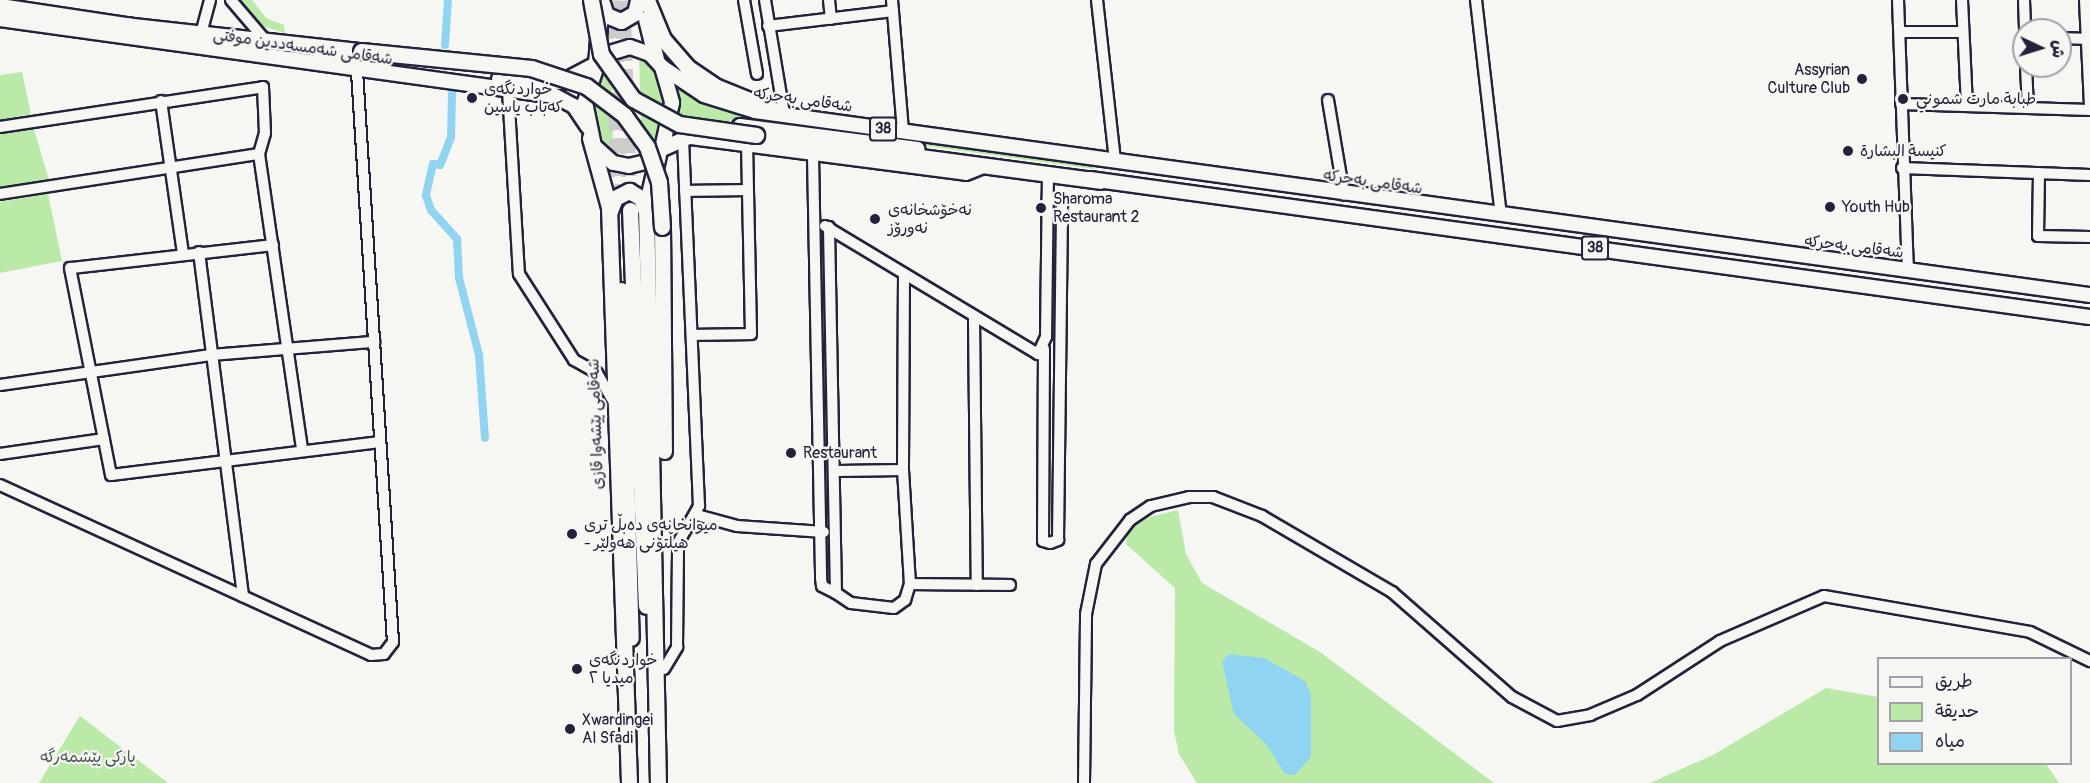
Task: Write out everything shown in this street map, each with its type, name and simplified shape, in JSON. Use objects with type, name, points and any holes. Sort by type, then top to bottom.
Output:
[{"type":"highway","points":[[591,0],[601,54],[633,99],[680,124],[751,141],[1048,177],[1100,181]]},
{"type":"highway","points":[[601,0],[606,15],[621,21],[635,13],[638,0]]},
{"type":"highway","name":"شەقامی پێشەوا قازی","points":[[596,64],[601,0]]},
{"type":"highway","points":[[645,0],[663,39],[687,67],[717,87],[784,114]]},
{"type":"highway","name":"شەقامی پێشەوا قازی","points":[[645,0],[659,63]]},
{"type":"highway","points":[[123,25],[202,30],[265,40],[531,68],[593,90],[624,115],[647,147],[659,182],[662,227],[664,669],[659,757]]},
{"type":"highway","name":"شەقامی پێشەوا قازی","points":[[589,132],[607,191],[619,214],[657,783]]},
{"type":"highway","name":"شەقامی پێشەوا قازی","points":[[657,783],[659,757],[647,215],[660,152]]},
{"type":"highway","points":[[619,214],[612,202],[624,192],[642,198],[647,215]]},
{"type":"highway","name":"شەقامی پێشەوا قازی","points":[[619,214],[613,401],[632,783]]},
{"type":"highway","name":"شەقامی پێشەوا قازی","points":[[619,214],[632,783]]},
{"type":"main road","name":"شەقامی شەمسەددین موفتی","points":[[0,6],[243,47],[544,84],[580,76],[596,64]]},
{"type":"main road","name":"شەقامی شەمسەددین موفتی","points":[[0,19],[357,72],[565,99],[589,132]]},
{"type":"main road","name":"38","points":[[596,64],[604,53],[622,48],[643,50],[659,63]]},
{"type":"main road","name":"شەقامی پێشەوا قازی","points":[[659,63],[672,103],[660,152]]},
{"type":"main road","name":"شەقامی بەحرکە","points":[[659,63],[720,102],[784,114],[1344,195],[2090,295]]},
{"type":"main road","name":"شەقامی پێشەوا قازی","points":[[589,132],[585,93],[596,64]]},
{"type":"main road","name":"شەقامی بەحرکە","points":[[660,152],[683,138],[714,127],[743,126],[1100,181],[2090,317]]},
{"type":"main road","name":"38","points":[[589,132],[600,153],[618,165],[642,165],[660,152]]},
{"type":"street","points":[[202,30],[210,0]]},
{"type":"street","points":[[231,0],[265,40]]},
{"type":"street","points":[[744,0],[757,74]]},
{"type":"street","points":[[765,0],[784,114]]},
{"type":"street","points":[[829,0],[831,19]]},
{"type":"street","points":[[1097,0],[1115,161]]},
{"type":"street","points":[[1476,0],[1501,216]]},
{"type":"street","points":[[1898,0],[1902,168],[1908,271]]},
{"type":"street","points":[[1962,0],[1967,106]]},
{"type":"street","points":[[2024,0],[2025,18]]},
{"type":"street","points":[[1901,104],[2090,109],[2085,0]]},
{"type":"street","points":[[768,27],[831,19],[892,6],[903,132]]},
{"type":"street","points":[[1900,32],[1963,32]]},
{"type":"street","points":[[2072,38],[2088,39]]},
{"type":"street","points":[[0,485],[371,655],[384,654],[393,642],[357,72]]},
{"type":"street","points":[[2027,78],[2028,108]]},
{"type":"street","points":[[0,127],[263,87],[266,133],[259,154],[302,450]]},
{"type":"street","points":[[508,90],[519,274],[574,360],[597,373],[613,401]]},
{"type":"street","points":[[1328,100],[1344,195]]},
{"type":"street","points":[[161,101],[183,254]]},
{"type":"street","points":[[697,515],[693,335],[683,138],[751,141],[813,156],[966,175],[981,169]]},
{"type":"street","points":[[693,335],[751,334],[746,190],[751,141]]},
{"type":"street","points":[[0,194],[259,154]]},
{"type":"street","points":[[813,156],[824,532],[822,586],[836,592],[851,603],[894,608],[905,600],[910,584],[903,470],[904,274]]},
{"type":"street","points":[[1902,168],[2090,175]]},
{"type":"street","points":[[2039,173],[2038,236],[2090,237]]},
{"type":"street","points":[[1048,177],[1043,541],[1050,543],[1058,540],[1062,202],[1048,198]]},
{"type":"street","points":[[685,191],[746,190]]},
{"type":"street","points":[[816,222],[829,227],[1029,354],[1044,348]]},
{"type":"street","points":[[829,227],[837,471],[836,592]]},
{"type":"street","points":[[273,245],[70,268],[93,373],[111,476],[302,450],[380,442]]},
{"type":"street","points":[[199,252],[223,462],[243,596]]},
{"type":"street","points":[[974,319],[977,585]]},
{"type":"street","points":[[0,385],[211,355],[374,342]]},
{"type":"street","points":[[0,454],[104,439]]},
{"type":"street","points":[[837,471],[903,470]]},
{"type":"street","points":[[1085,781],[1086,614],[1096,564],[1130,520],[1151,506],[1189,497],[1213,497],[1262,516],[1392,592],[1512,697],[1557,721],[1590,715],[1637,695],[1720,641],[1824,596],[2030,632],[2090,662]]},
{"type":"street","points":[[697,515],[737,526],[824,532]]},
{"type":"street","points":[[664,669],[677,647],[678,543],[686,524],[697,515]]},
{"type":"street","points":[[910,584],[1010,585]]},
{"type":"green space","points":[[240,0],[252,0],[266,18],[284,25],[285,33],[259,25]]},
{"type":"green space","points":[[639,54],[657,68],[667,111],[659,148],[642,161]]},
{"type":"green space","points":[[612,57],[613,158],[597,140],[592,94]]},
{"type":"green space","points":[[22,72],[31,114],[0,120],[0,75]]},
{"type":"green space","points":[[674,80],[717,108],[742,115],[1094,163],[1094,169],[737,120],[707,123],[676,138],[680,110]]},
{"type":"green space","points":[[33,126],[49,180],[0,189],[0,132]]},
{"type":"green space","points":[[48,194],[62,261],[0,273],[0,202]]},
{"type":"green space","points":[[1178,510],[1186,554],[1202,583],[1320,652],[1494,783],[1197,783],[1179,754],[1174,731],[1175,588],[1126,544],[1128,530],[1150,517]]},
{"type":"green space","points":[[1826,688],[1877,697],[1877,765],[2047,765],[2059,783],[1650,783],[1713,755]]},
{"type":"green space","name":"پارکی پێشمەرگە","points":[[80,716],[168,783],[39,783]]},
{"type":"water","points":[[1229,654],[1264,658],[1305,681],[1311,694],[1311,757],[1295,775],[1285,774],[1266,744],[1234,714],[1222,662]]},
{"type":"waterway","points":[[445,45],[448,0]]},
{"type":"waterway","points":[[452,94],[451,137],[440,165],[433,164],[426,195],[431,210],[457,239],[459,278],[479,355],[485,438]]},
{"type":"tunnel","points":[[612,0],[619,209]]},
{"type":"tunnel","points":[[623,0],[630,210]]},
{"type":"place","name":"Assyrian Culture Club","points":[[1862,79]]},
{"type":"place","name":"خواردنگەی کەباب یاسین","points":[[472,98]]},
{"type":"place","name":"طبابة مارت شموني","points":[[1903,99]]},
{"type":"place","name":"كنيسة البشارة","points":[[1848,151]]},
{"type":"place","name":"Youth Hub","points":[[1830,207]]},
{"type":"place","name":"Sharoma Restaurant 2","points":[[1041,208]]},
{"type":"place","name":"نەخۆشخانەی نەورۆز","points":[[875,219]]},
{"type":"place","name":"Restaurant","points":[[791,453]]},
{"type":"place","name":"میوانخانەی دەبڵ تری - هیڵتۆنی هەولێر","points":[[572,534]]},
{"type":"place","name":"خواردنگەی میدیا ٢","points":[[577,669]]},
{"type":"place","name":"Xwardingei Al Sfadi","points":[[570,729]]}]
